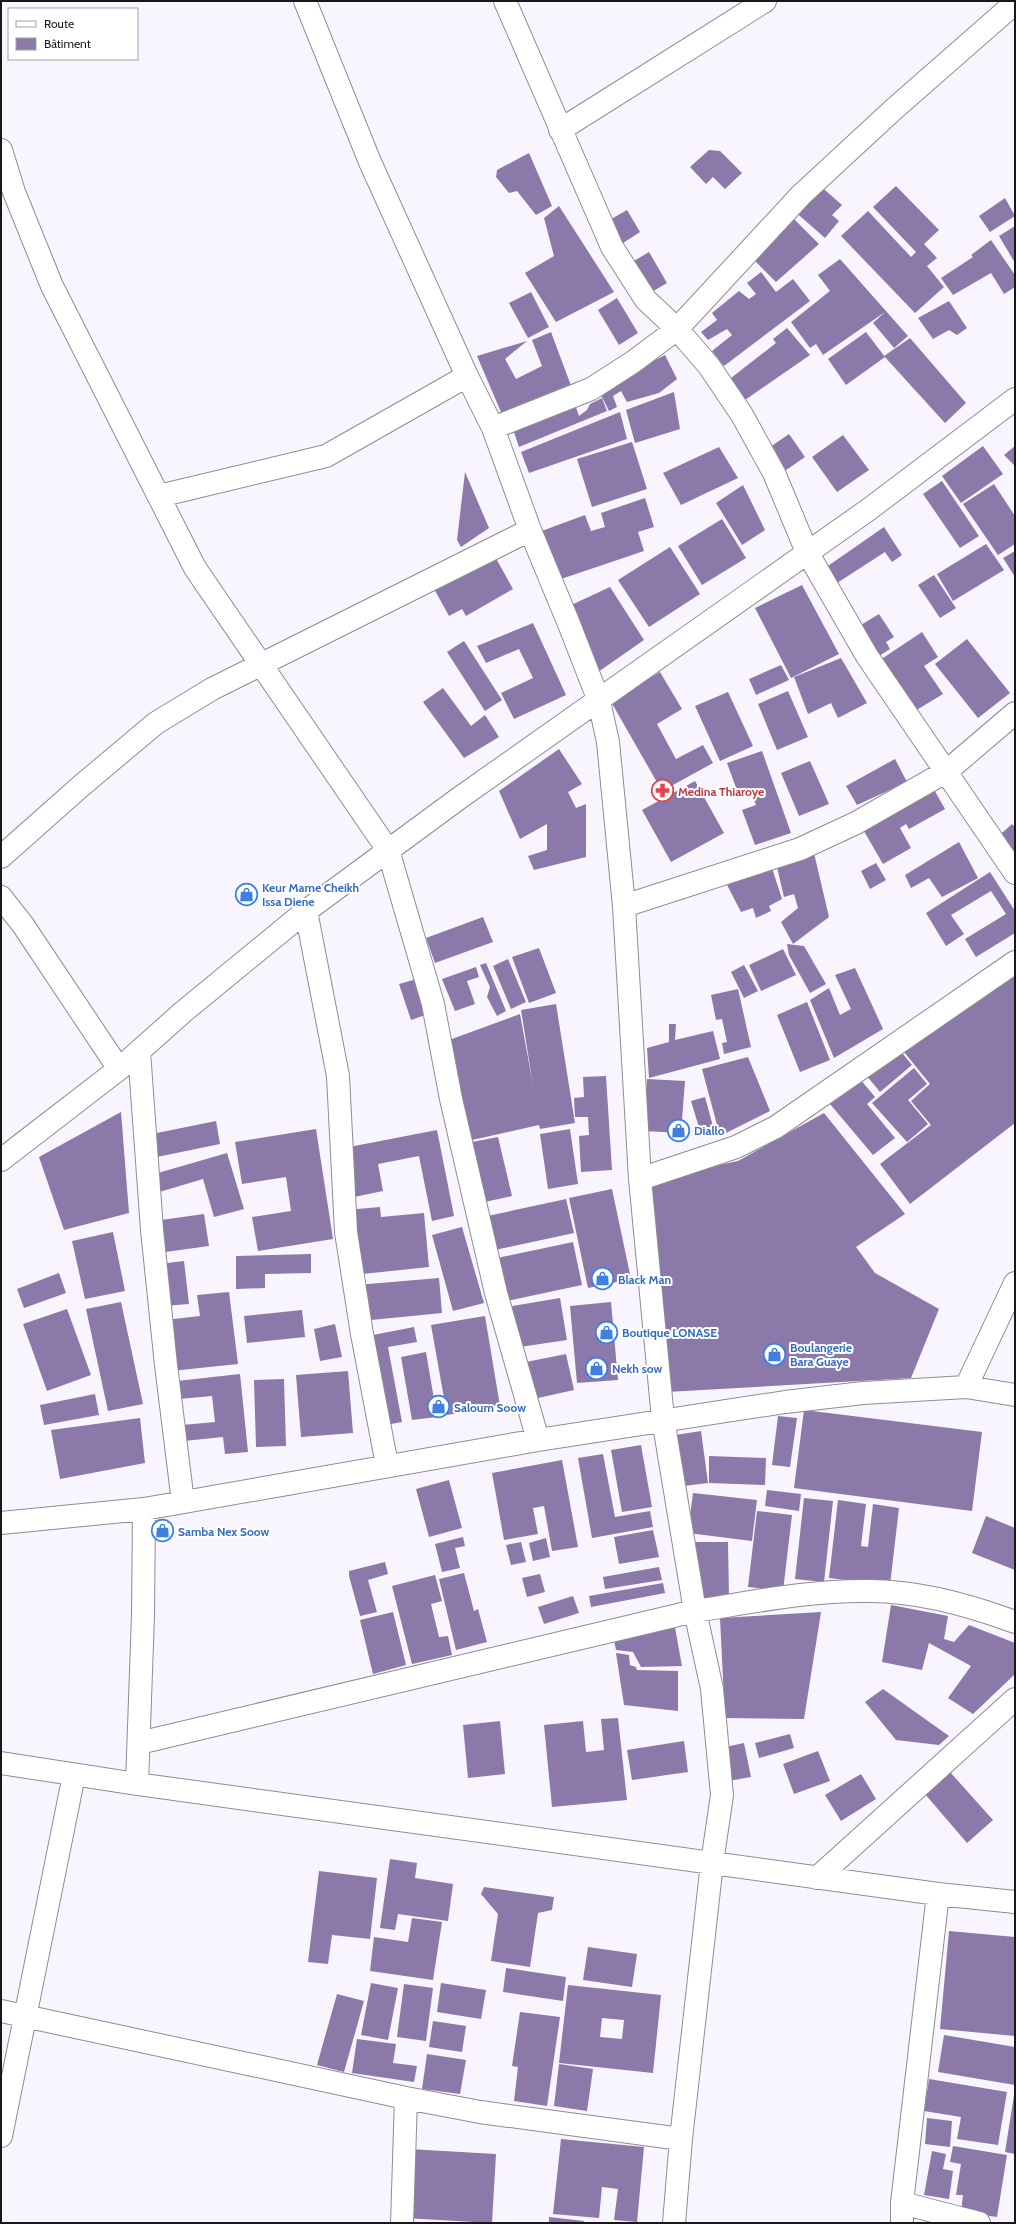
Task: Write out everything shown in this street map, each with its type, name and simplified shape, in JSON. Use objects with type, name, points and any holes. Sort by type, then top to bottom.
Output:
[{"type":"street","points":[[305,1],[370,162],[467,376],[493,428],[530,530],[599,701],[608,742],[624,906],[640,1179],[663,1419],[696,1611],[712,1689],[722,1787],[719,1828],[712,1863],[681,2139],[674,2223]]},
{"type":"street","points":[[505,1],[612,247],[646,300],[677,328],[709,366],[742,415],[774,473],[807,552],[867,656],[1015,873]]},
{"type":"street","points":[[560,130],[765,1]]},
{"type":"street","points":[[493,428],[591,389],[628,365],[677,328],[801,195],[894,108],[1015,3]]},
{"type":"street","points":[[1,150],[14,192],[52,286],[195,568],[227,618],[262,665],[388,850],[433,1004],[451,1099],[494,1285],[538,1440]]},
{"type":"street","points":[[159,496],[326,456],[467,376]]},
{"type":"street","points":[[1,1160],[118,1070],[183,1012],[306,911],[388,850],[868,510],[1015,399]]},
{"type":"street","points":[[1,858],[70,795],[156,723],[212,690],[530,530]]},
{"type":"street","points":[[624,906],[800,849],[856,823],[947,772],[1015,713]]},
{"type":"street","points":[[1,897],[23,925],[118,1070]]},
{"type":"street","points":[[306,911],[338,1076],[346,1232],[362,1334],[387,1465]]},
{"type":"street","points":[[640,1179],[736,1147],[776,1127],[1015,962]]},
{"type":"street","points":[[139,1051],[152,1230],[166,1365],[183,1502]]},
{"type":"street","points":[[966,1387],[1015,1283]]},
{"type":"street","points":[[1,1523],[144,1509],[387,1465],[663,1419],[863,1393],[966,1387],[1015,1395]]},
{"type":"street","points":[[137,1784],[143,1615],[144,1509]]},
{"type":"street","points":[[139,1742],[696,1611],[780,1597],[838,1592],[871,1591],[905,1593],[979,1608],[1015,1622]]},
{"type":"street","points":[[817,1878],[1015,1699]]},
{"type":"street","points":[[1,1763],[137,1784],[817,1878],[938,1894],[1015,1902]]},
{"type":"street","points":[[1,2136],[74,1775]]},
{"type":"street","points":[[938,1894],[902,2213],[980,2223]]},
{"type":"street","points":[[1,2011],[406,2098],[480,2112],[681,2139]]},
{"type":"street","points":[[402,2223],[406,2098]]},
{"type":"building","points":[[709,150],[720,151],[742,173],[725,189],[713,177],[706,184],[690,167]]},
{"type":"building","points":[[529,153],[552,206],[536,215],[517,191],[509,193],[496,177],[497,170]]},
{"type":"building","points":[[817,183],[842,205],[832,215],[839,221],[825,238],[792,209]]},
{"type":"building","points":[[896,186],[939,230],[924,244],[937,258],[927,266],[944,287],[915,313],[841,236],[868,211],[911,257],[916,252],[873,207]]},
{"type":"building","points":[[1005,198],[1015,216],[990,232],[979,216]]},
{"type":"building","points":[[559,206],[614,292],[556,322],[525,273],[554,256],[544,218]]},
{"type":"building","points":[[627,210],[640,232],[620,245],[606,222]]},
{"type":"building","points":[[790,215],[819,244],[776,282],[751,257]]},
{"type":"building","points":[[1015,226],[1015,263],[999,236]]},
{"type":"building","points":[[991,240],[1015,275],[1015,287],[1004,294],[991,273],[953,295],[941,278],[973,257],[971,255]]},
{"type":"building","points":[[649,252],[667,283],[645,296],[627,265]]},
{"type":"building","points":[[840,259],[908,336],[894,348],[873,323],[885,312],[823,355],[816,344],[810,348],[791,322],[830,291],[818,275]]},
{"type":"building","points":[[761,272],[776,292],[793,279],[810,301],[724,366],[712,351],[732,335],[727,329],[708,340],[701,332],[717,320],[712,313],[739,291],[749,299],[756,294],[747,283]]},
{"type":"building","points":[[531,292],[549,327],[528,338],[509,303]]},
{"type":"building","points":[[617,298],[638,333],[619,345],[598,310]]},
{"type":"building","points":[[949,301],[967,328],[957,335],[949,330],[933,339],[918,318]]},
{"type":"building","points":[[787,328],[810,355],[745,400],[731,378],[776,343],[773,339]]},
{"type":"building","points":[[551,332],[573,391],[504,419],[477,356],[527,341],[505,359],[516,379],[542,366],[532,340]]},
{"type":"building","points":[[866,332],[885,357],[846,385],[828,359]]},
{"type":"building","points":[[910,338],[966,403],[945,423],[884,356]]},
{"type":"building","points":[[665,355],[677,379],[659,393],[627,402],[621,391],[613,396],[617,407],[609,411],[598,389]]},
{"type":"building","points":[[674,392],[680,429],[635,443],[626,410]]},
{"type":"building","points":[[602,398],[607,411],[519,447],[513,429],[573,399],[579,416],[587,410],[590,404]]},
{"type":"building","points":[[620,412],[627,439],[529,473],[521,452]]},
{"type":"building","points":[[789,434],[805,457],[786,470],[770,447]]},
{"type":"building","points":[[843,435],[869,470],[837,492],[812,457]]},
{"type":"building","points":[[632,442],[647,489],[592,507],[577,459]]},
{"type":"building","points":[[983,446],[1003,474],[961,503],[942,476]]},
{"type":"building","points":[[1015,446],[1015,466],[1004,455]]},
{"type":"building","points":[[719,447],[738,478],[681,505],[663,473]]},
{"type":"building","points":[[465,472],[489,528],[461,547],[457,540]]},
{"type":"building","points":[[942,481],[979,536],[960,548],[923,494]]},
{"type":"building","points":[[994,484],[1015,516],[1015,544],[998,555],[963,504]]},
{"type":"building","points":[[743,485],[765,530],[742,545],[716,503]]},
{"type":"building","points":[[645,498],[654,527],[638,532],[644,551],[561,579],[539,532],[585,515],[591,531],[605,527],[601,513]]},
{"type":"building","points":[[722,519],[746,558],[702,585],[678,546]]},
{"type":"building","points":[[884,527],[902,555],[892,562],[885,552],[834,585],[825,568]]},
{"type":"building","points":[[986,544],[1004,570],[953,601],[937,574]]},
{"type":"building","points":[[670,547],[700,594],[649,627],[618,580]]},
{"type":"building","points":[[1015,551],[1015,577],[1003,558]]},
{"type":"building","points":[[493,553],[513,589],[466,616],[462,609],[449,616],[433,587]]},
{"type":"building","points":[[934,575],[956,608],[940,618],[918,585]]},
{"type":"building","points":[[802,585],[839,654],[791,678],[755,608]]},
{"type":"building","points":[[610,587],[644,640],[598,672],[569,606]]},
{"type":"building","points":[[879,614],[894,637],[886,642],[890,649],[874,659],[856,628]]},
{"type":"building","points":[[533,623],[566,695],[514,719],[501,693],[533,678],[519,649],[486,663],[477,646]]},
{"type":"building","points":[[922,632],[938,657],[924,666],[943,694],[910,714],[877,662]]},
{"type":"building","points":[[967,639],[1010,693],[978,718],[935,664]]},
{"type":"building","points":[[464,641],[502,700],[485,711],[447,652]]},
{"type":"building","points":[[841,658],[867,703],[838,718],[831,703],[808,714],[794,677]]},
{"type":"building","points":[[781,665],[789,680],[756,695],[749,679]]},
{"type":"building","points":[[660,672],[682,709],[657,724],[676,759],[703,745],[713,763],[662,791],[610,700]]},
{"type":"building","points":[[443,688],[471,726],[485,715],[499,737],[464,758],[423,702]]},
{"type":"building","points":[[788,691],[808,737],[777,750],[758,704]]},
{"type":"building","points":[[728,692],[753,746],[720,761],[695,706]]},
{"type":"building","points":[[559,749],[582,784],[568,792],[576,808],[586,804],[586,857],[534,870],[528,856],[547,850],[547,824],[520,839],[499,791]]},
{"type":"building","points":[[762,751],[791,833],[755,845],[742,810],[756,805],[750,789],[738,793],[727,763]]},
{"type":"building","points":[[895,759],[907,782],[857,805],[846,786]]},
{"type":"building","points":[[810,761],[829,804],[799,816],[781,773]]},
{"type":"building","points":[[695,781],[724,833],[671,862],[642,810]]},
{"type":"building","points":[[932,786],[945,809],[909,829],[906,824],[900,828],[911,848],[883,864],[861,826]]},
{"type":"building","points":[[1012,824],[1015,827],[1015,869],[994,840]]},
{"type":"building","points":[[959,842],[978,878],[942,897],[929,878],[911,888],[905,875]]},
{"type":"building","points":[[813,849],[829,917],[793,944],[781,922],[798,908],[794,894],[784,897],[776,863]]},
{"type":"building","points":[[876,863],[886,880],[870,889],[861,871]]},
{"type":"building","points":[[771,865],[782,899],[769,906],[771,911],[756,918],[753,908],[741,912],[724,879]]},
{"type":"building","points":[[990,872],[1015,911],[1015,933],[976,957],[965,939],[1006,914],[991,891],[951,915],[964,934],[946,946],[926,913]]},
{"type":"building","points":[[483,917],[493,942],[435,963],[426,938]]},
{"type":"building","points":[[787,944],[804,946],[826,984],[810,993],[789,955]]},
{"type":"building","points":[[539,948],[556,993],[529,1003],[512,957]]},
{"type":"building","points":[[783,949],[796,975],[761,991],[749,965]]},
{"type":"building","points":[[508,959],[526,1002],[511,1009],[493,966]]},
{"type":"building","points":[[486,963],[506,1011],[497,1016],[487,997],[490,987],[480,965]]},
{"type":"building","points":[[744,965],[758,991],[744,998],[731,972]]},
{"type":"building","points":[[476,967],[479,977],[467,981],[475,1004],[455,1011],[442,979]]},
{"type":"building","points":[[855,968],[883,1029],[834,1058],[810,1000],[829,988],[840,1015],[851,1009],[835,975]]},
{"type":"building","points":[[1015,969],[1015,1123],[910,1204],[880,1164],[931,1125],[911,1101],[930,1084],[900,1047]]},
{"type":"building","points":[[420,978],[431,1013],[411,1020],[399,984]]},
{"type":"building","points":[[738,989],[751,1047],[724,1054],[722,1043],[727,1042],[722,1019],[716,1020],[711,995]]},
{"type":"building","points":[[807,1002],[830,1060],[800,1072],[777,1015]]},
{"type":"building","points":[[556,1004],[575,1123],[540,1129],[539,1125],[463,1142],[441,1043],[520,1014],[533,1085],[521,1010]]},
{"type":"building","points":[[669,1024],[676,1024],[675,1040],[713,1031],[720,1059],[649,1078],[647,1048],[669,1042]]},
{"type":"building","points":[[898,1048],[912,1065],[880,1092],[866,1075]]},
{"type":"building","points":[[748,1057],[770,1111],[720,1136],[702,1069]]},
{"type":"building","points":[[914,1068],[927,1084],[908,1100],[928,1124],[907,1142],[872,1103]]},
{"type":"building","points":[[606,1076],[612,1170],[581,1172],[579,1136],[589,1135],[588,1117],[575,1117],[574,1098],[584,1097],[583,1077]]},
{"type":"building","points":[[647,1079],[685,1081],[681,1133],[644,1131]]},
{"type":"building","points":[[860,1079],[875,1097],[867,1104],[895,1138],[873,1155],[830,1104]]},
{"type":"building","points":[[705,1097],[714,1130],[701,1134],[691,1101]]},
{"type":"building","points":[[121,1112],[129,1213],[64,1230],[39,1157]]},
{"type":"building","points":[[824,1113],[905,1214],[856,1247],[875,1273],[939,1309],[911,1378],[667,1392],[644,1181],[738,1161]]},
{"type":"building","points":[[216,1121],[220,1144],[152,1158],[147,1135]]},
{"type":"building","points":[[316,1129],[333,1239],[258,1251],[252,1217],[291,1211],[286,1177],[242,1184],[235,1142]]},
{"type":"building","points":[[570,1129],[578,1184],[548,1189],[540,1134]]},
{"type":"building","points":[[437,1130],[454,1216],[432,1221],[419,1156],[378,1164],[383,1191],[354,1197],[344,1148]]},
{"type":"building","points":[[498,1137],[512,1196],[480,1203],[467,1143]]},
{"type":"building","points":[[227,1153],[244,1209],[214,1217],[203,1179],[156,1193],[151,1175]]},
{"type":"building","points":[[612,1189],[631,1279],[588,1288],[569,1198]]},
{"type":"building","points":[[566,1199],[574,1233],[490,1251],[483,1217]]},
{"type":"building","points":[[380,1207],[381,1217],[424,1213],[429,1267],[353,1275],[346,1210]]},
{"type":"building","points":[[204,1214],[209,1246],[158,1253],[154,1221]]},
{"type":"building","points":[[462,1227],[484,1303],[453,1311],[432,1235]]},
{"type":"building","points":[[113,1232],[125,1291],[85,1299],[72,1241]]},
{"type":"building","points":[[573,1242],[582,1285],[502,1302],[492,1259]]},
{"type":"building","points":[[311,1254],[311,1273],[265,1274],[265,1288],[236,1289],[236,1256]]},
{"type":"building","points":[[184,1261],[189,1304],[163,1306],[159,1264]]},
{"type":"building","points":[[59,1273],[66,1293],[24,1308],[17,1289]]},
{"type":"building","points":[[439,1278],[442,1313],[361,1321],[357,1285]]},
{"type":"building","points":[[229,1292],[238,1364],[171,1371],[165,1320],[200,1316],[197,1295]]},
{"type":"building","points":[[560,1298],[567,1340],[513,1348],[506,1307]]},
{"type":"building","points":[[121,1302],[143,1404],[108,1411],[86,1309]]},
{"type":"building","points":[[611,1302],[618,1380],[577,1383],[570,1306]]},
{"type":"building","points":[[67,1309],[91,1375],[47,1391],[23,1324]]},
{"type":"building","points":[[302,1310],[305,1337],[247,1343],[244,1316]]},
{"type":"building","points":[[485,1316],[500,1406],[447,1415],[431,1325]]},
{"type":"building","points":[[335,1324],[342,1357],[320,1361],[314,1329]]},
{"type":"building","points":[[414,1327],[417,1342],[388,1347],[402,1422],[380,1426],[363,1337]]},
{"type":"building","points":[[426,1352],[437,1417],[412,1420],[401,1357]]},
{"type":"building","points":[[566,1354],[574,1390],[529,1400],[521,1363]]},
{"type":"building","points":[[348,1371],[353,1433],[301,1437],[296,1375]]},
{"type":"building","points":[[240,1374],[248,1452],[225,1454],[223,1437],[184,1441],[182,1425],[215,1422],[212,1396],[179,1399],[177,1381]]},
{"type":"building","points":[[284,1379],[286,1446],[256,1447],[254,1380]]},
{"type":"building","points":[[95,1394],[99,1415],[44,1425],[40,1405]]},
{"type":"building","points":[[804,1410],[982,1432],[972,1511],[794,1488]]},
{"type":"building","points":[[778,1416],[797,1418],[790,1467],[772,1465]]},
{"type":"building","points":[[140,1418],[145,1463],[60,1479],[51,1430]]},
{"type":"building","points":[[701,1431],[708,1483],[676,1487],[669,1436]]},
{"type":"building","points":[[641,1445],[652,1507],[622,1512],[611,1450]]},
{"type":"building","points":[[603,1454],[615,1517],[650,1511],[653,1527],[592,1538],[578,1458]]},
{"type":"building","points":[[709,1456],[766,1458],[765,1485],[709,1483]]},
{"type":"building","points":[[562,1460],[578,1547],[552,1551],[544,1506],[533,1508],[538,1534],[504,1540],[492,1473]]},
{"type":"building","points":[[449,1480],[462,1528],[429,1537],[416,1489]]},
{"type":"building","points":[[767,1490],[801,1494],[799,1511],[765,1506]]},
{"type":"building","points":[[693,1493],[757,1500],[752,1541],[688,1533]]},
{"type":"building","points":[[804,1498],[833,1501],[824,1582],[795,1579]]},
{"type":"building","points":[[838,1500],[866,1504],[861,1546],[868,1547],[873,1504],[899,1508],[890,1585],[829,1578]]},
{"type":"building","points":[[757,1511],[792,1515],[783,1591],[748,1587]]},
{"type":"building","points":[[986,1516],[1015,1528],[1015,1570],[972,1553]]},
{"type":"building","points":[[653,1530],[659,1557],[619,1564],[614,1537]]},
{"type":"building","points":[[463,1537],[465,1546],[455,1548],[460,1568],[442,1572],[435,1544]]},
{"type":"building","points":[[546,1538],[550,1557],[533,1561],[529,1543]]},
{"type":"building","points":[[521,1542],[526,1562],[511,1565],[506,1545]]},
{"type":"building","points":[[695,1542],[728,1542],[729,1598],[697,1599]]},
{"type":"building","points":[[385,1562],[388,1574],[368,1580],[377,1612],[360,1616],[349,1571]]},
{"type":"building","points":[[659,1567],[662,1580],[605,1589],[603,1577]]},
{"type":"building","points":[[464,1573],[474,1611],[478,1609],[487,1642],[456,1650],[439,1579]]},
{"type":"building","points":[[540,1574],[545,1592],[527,1597],[522,1578]]},
{"type":"building","points":[[435,1575],[442,1601],[431,1604],[439,1637],[448,1636],[452,1655],[412,1664],[392,1586]]},
{"type":"building","points":[[663,1583],[665,1593],[591,1607],[589,1596]]},
{"type":"building","points":[[573,1596],[579,1613],[544,1624],[538,1607]]},
{"type":"building","points":[[891,1605],[948,1616],[944,1639],[954,1642],[969,1625],[1015,1643],[1015,1674],[973,1714],[948,1698],[971,1666],[929,1643],[922,1670],[882,1662]]},
{"type":"building","points":[[393,1612],[406,1665],[373,1674],[360,1620]]},
{"type":"building","points":[[821,1612],[804,1719],[725,1718],[720,1618]]},
{"type":"building","points":[[674,1622],[682,1666],[641,1667],[633,1652],[616,1650],[613,1635]]},
{"type":"building","points":[[616,1653],[629,1655],[630,1665],[636,1667],[637,1670],[678,1671],[678,1711],[624,1705]]},
{"type":"building","points":[[883,1689],[949,1736],[939,1745],[896,1740],[865,1702]]},
{"type":"building","points":[[618,1718],[627,1800],[552,1807],[544,1725],[583,1721],[586,1752],[604,1750],[601,1719]]},
{"type":"building","points":[[500,1721],[505,1774],[468,1778],[463,1725]]},
{"type":"building","points":[[790,1734],[794,1748],[759,1758],[755,1743]]},
{"type":"building","points":[[684,1741],[688,1772],[632,1780],[627,1750]]},
{"type":"building","points":[[744,1743],[751,1777],[728,1781],[721,1748]]},
{"type":"building","points":[[818,1751],[830,1781],[794,1794],[783,1764]]},
{"type":"building","points":[[950,1772],[993,1820],[967,1843],[925,1794]]},
{"type":"building","points":[[861,1774],[876,1799],[841,1821],[825,1795]]},
{"type":"building","points":[[390,1859],[417,1863],[415,1878],[453,1884],[448,1921],[398,1914],[395,1930],[380,1928]]},
{"type":"building","points":[[319,1871],[377,1878],[370,1939],[332,1935],[328,1964],[308,1962]]},
{"type":"building","points":[[484,1887],[554,1897],[552,1910],[538,1913],[530,1967],[491,1961],[498,1914],[481,1894]]},
{"type":"building","points":[[412,1918],[442,1922],[433,1980],[370,1971],[374,1937],[408,1942]]},
{"type":"building","points":[[949,1931],[1015,1937],[1015,2036],[940,2029]]},
{"type":"building","points":[[588,1947],[637,1954],[632,1987],[583,1980]]},
{"type":"building","points":[[506,1968],[566,1977],[563,2001],[503,1992]]},
{"type":"building","points":[[371,1983],[398,1988],[388,2040],[361,2035]]},
{"type":"building","points":[[441,1983],[486,1990],[481,2019],[437,2012]]},
{"type":"building","points":[[404,1984],[433,1988],[426,2041],[397,2037]]},
{"type":"building","points":[[568,1985],[661,1995],[653,2073],[559,2063]],"holes":[[[602,2018],[624,2020],[622,2039],[600,2037]]]},
{"type":"building","points":[[337,1994],[364,2001],[344,2072],[317,2065]]},
{"type":"building","points":[[520,2012],[560,2017],[547,2106],[514,2101],[518,2067],[512,2066]]},
{"type":"building","points":[[433,2021],[466,2026],[462,2052],[429,2047]]},
{"type":"building","points":[[944,2035],[1015,2047],[1015,2085],[938,2072]]},
{"type":"building","points":[[357,2039],[396,2044],[393,2063],[417,2066],[414,2082],[352,2073]]},
{"type":"building","points":[[427,2054],[466,2060],[460,2094],[422,2089]]},
{"type":"building","points":[[559,2064],[593,2069],[587,2111],[554,2106]]},
{"type":"building","points":[[929,2079],[1007,2092],[998,2145],[957,2139],[961,2117],[924,2111]]},
{"type":"building","points":[[1015,2095],[1015,2154],[1005,2152]]},
{"type":"building","points":[[927,2118],[952,2121],[950,2147],[925,2144]]},
{"type":"building","points":[[561,2139],[644,2147],[637,2222],[614,2220],[618,2189],[602,2187],[599,2218],[553,2214]]},
{"type":"building","points":[[953,2146],[1007,2155],[997,2217],[961,2212],[963,2195],[956,2195],[961,2164],[950,2162]]},
{"type":"building","points":[[408,2149],[496,2154],[492,2223],[404,2218]]},
{"type":"building","points":[[932,2151],[946,2154],[943,2169],[953,2171],[949,2199],[924,2195]]},
{"type":"building","points":[[549,2217],[584,2221],[583,2223],[549,2223]]},
{"type":"place","name":"Medina Thiaroye","points":[[662,791]]},
{"type":"place","name":"Keur Mame Cheikh Issa Diene","points":[[247,894]]},
{"type":"place","name":"Diallo","points":[[679,1130]]},
{"type":"place","name":"Black Man","points":[[603,1279]]},
{"type":"place","name":"Boutique LONASE","points":[[606,1332]]},
{"type":"place","name":"Boulangerie Bara Guaye","points":[[775,1354]]},
{"type":"place","name":"Nekh sow","points":[[597,1368]]},
{"type":"place","name":"Saloum Soow","points":[[439,1407]]},
{"type":"place","name":"Samba Nex Soow","points":[[163,1531]]}]
